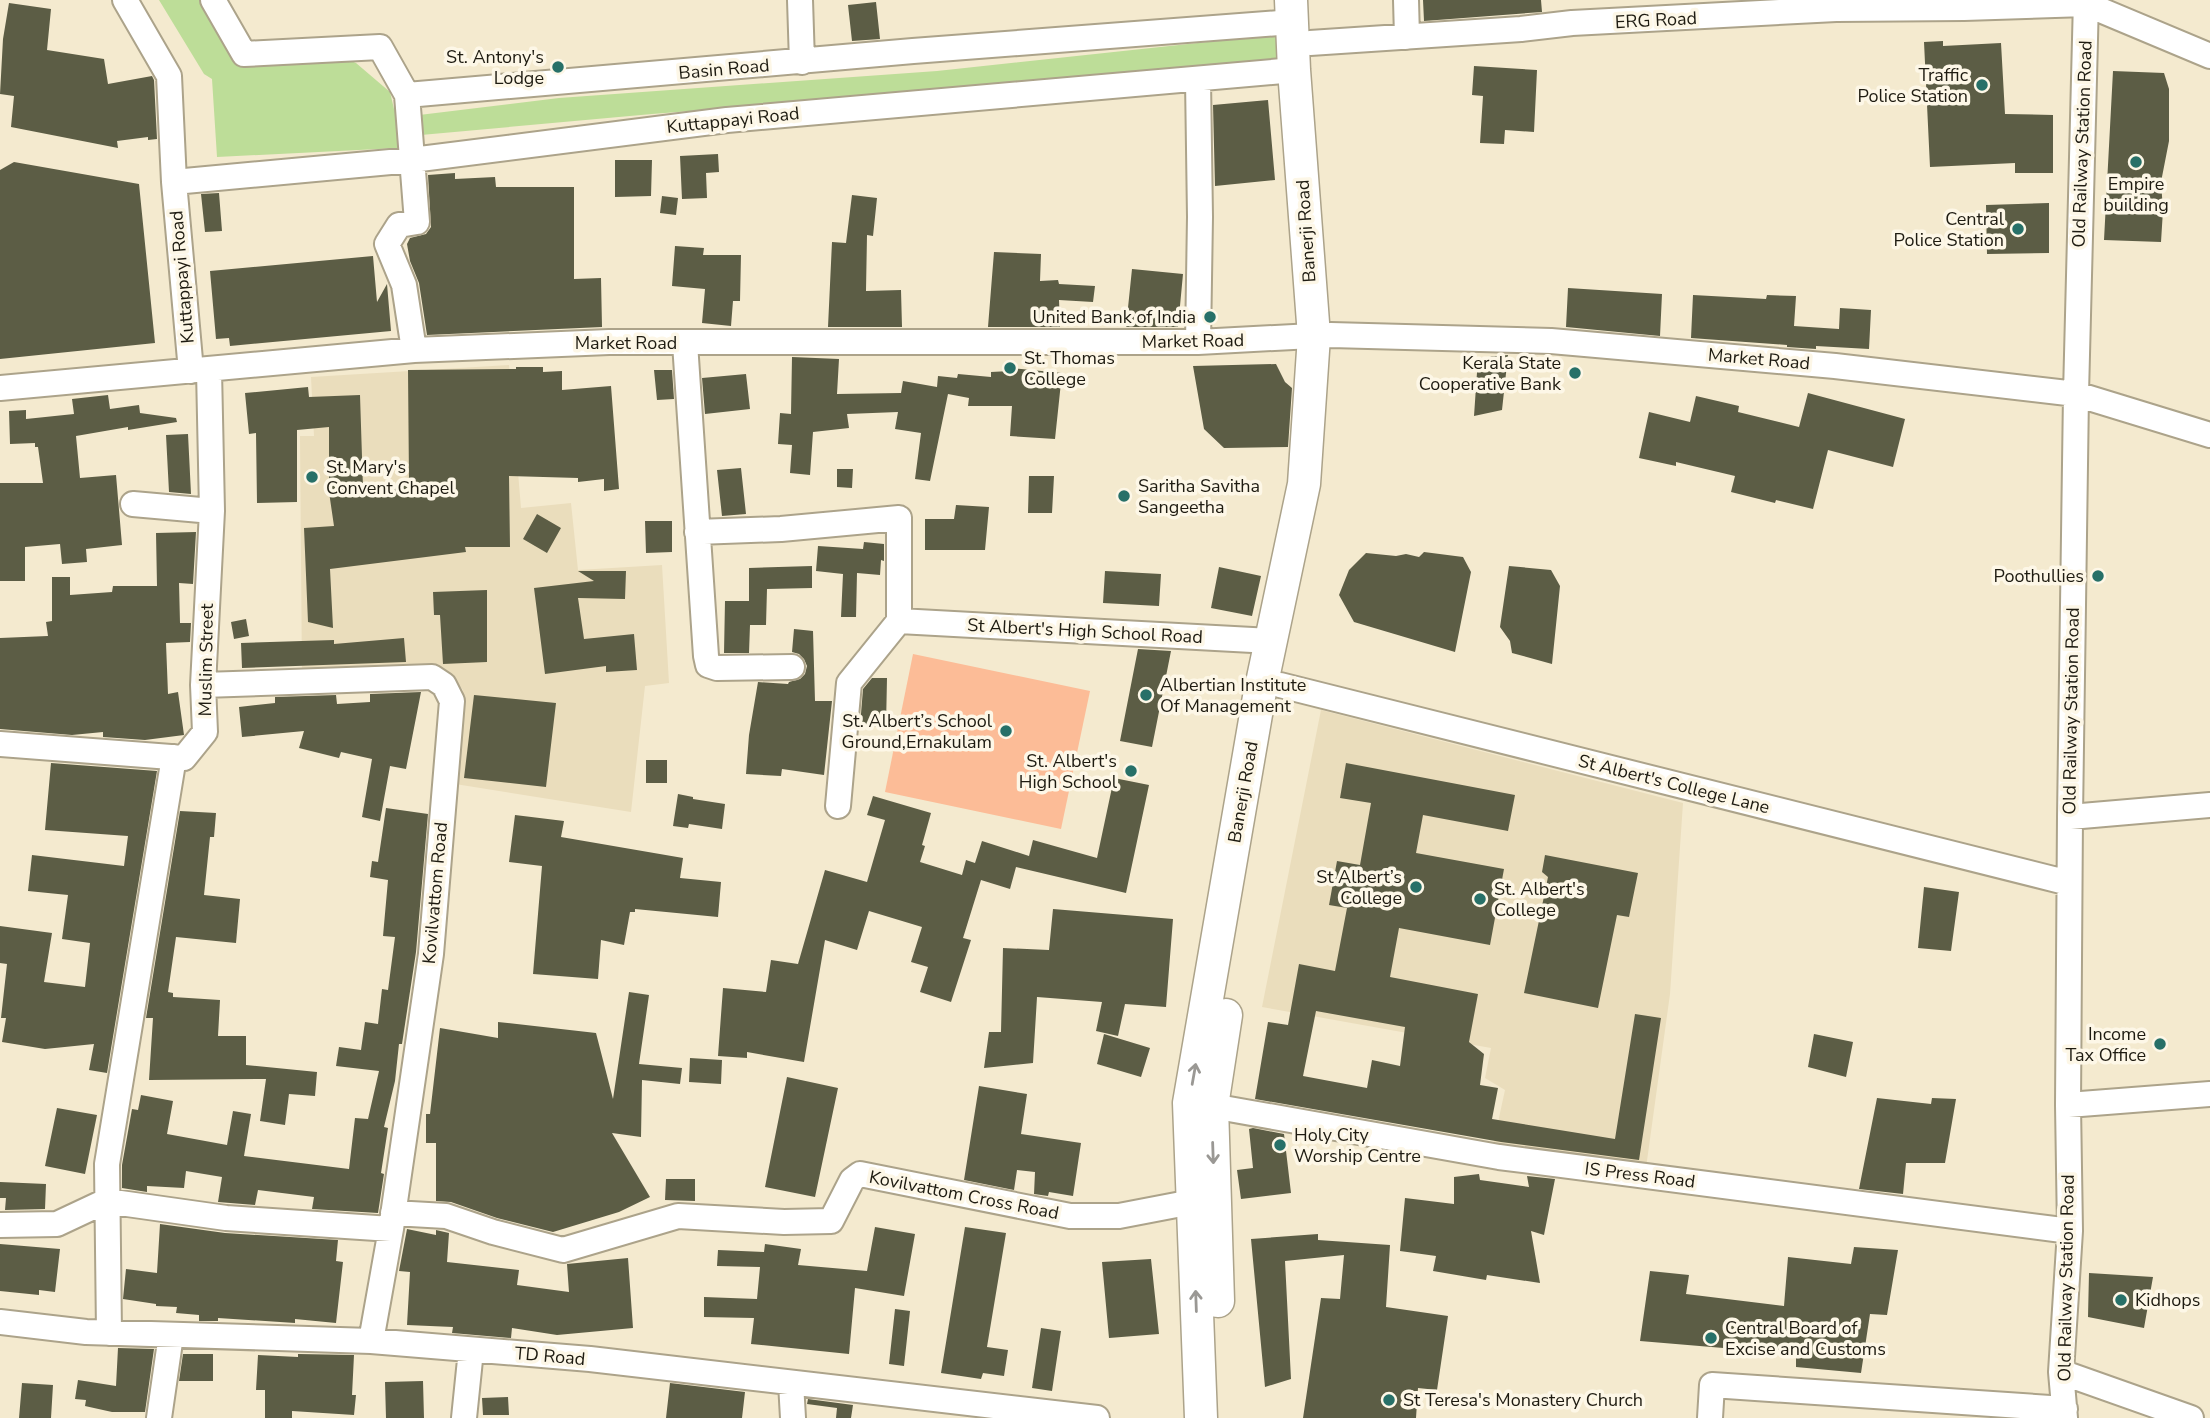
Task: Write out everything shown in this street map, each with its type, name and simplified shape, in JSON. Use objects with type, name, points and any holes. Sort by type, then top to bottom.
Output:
[{"type":"main road","name":"Banerji Road","points":[[1221,1418],[1212,1106],[1252,844],[1280,685],[1321,491],[1323,336],[1301,33]]},
{"type":"main road","name":"Banerji Road","points":[[1201,1418],[1189,1103],[1259,697],[1304,484],[1323,336]]},
{"type":"street","name":"Kuttappayi Road","points":[[125,0],[169,76],[174,182],[200,370]]},
{"type":"street","points":[[213,0],[244,54],[380,47],[407,95],[417,222],[399,225],[387,244],[404,285],[414,350]]},
{"type":"street","points":[[800,0],[802,62]]},
{"type":"street","points":[[1406,0],[1407,37]]},
{"type":"street","points":[[2086,2],[2210,56]]},
{"type":"street","name":"ERG Road","points":[[1301,33],[1407,37],[1572,23],[1618,11],[1964,8],[2086,2]]},
{"type":"street","name":"Old Railway Station Road","points":[[2065,1413],[2061,1372],[2070,1231],[2069,883],[2076,394],[2086,2]]},
{"type":"street","name":"Kuttappayi Road","points":[[174,182],[412,160],[727,120],[1198,80],[1301,33]]},
{"type":"street","name":"Basin Road","points":[[407,95],[802,62],[1301,33]]},
{"type":"street","points":[[1198,80],[1198,342]]},
{"type":"street","name":"Market Road","points":[[0,388],[414,350],[608,342],[1198,342],[1323,336],[1551,341],[1835,366],[2076,394],[2210,435]]},
{"type":"street","points":[[684,343],[708,665],[718,668],[792,667]]},
{"type":"street","name":"Muslim Street","points":[[174,757],[184,758],[205,732],[203,685],[212,511],[200,370]]},
{"type":"street","points":[[133,504],[212,511]]},
{"type":"street","points":[[697,532],[781,529],[899,518],[899,621],[849,683],[838,806]]},
{"type":"street","name":"St Albert's High School Road","points":[[899,621],[1271,641]]},
{"type":"street","name":"Kovilvattom Road","points":[[203,685],[432,677],[444,685],[452,701],[430,954],[392,1221],[370,1341]]},
{"type":"street","name":"St Albert's College Lane","points":[[1280,685],[2069,883]]},
{"type":"street","points":[[0,744],[174,757],[107,1164],[109,1333]]},
{"type":"street","points":[[2070,817],[2210,805]]},
{"type":"street","points":[[2068,1105],[2210,1094]]},
{"type":"street","name":"IS Press Road","points":[[1212,1106],[1499,1157],[2070,1231]]},
{"type":"street","name":"Kovilvattom Cross Road","points":[[392,1221],[446,1216],[493,1232],[563,1250],[678,1216],[785,1222],[831,1221],[852,1180],[860,1174],[1070,1216],[1119,1216],[1192,1202]]},
{"type":"street","points":[[0,1225],[57,1224],[106,1201],[226,1218],[392,1221]]},
{"type":"street","name":"TD Road","points":[[0,1322],[109,1333],[370,1341],[590,1359],[792,1383],[976,1411],[1097,1418]]},
{"type":"street","points":[[159,1418],[171,1335]]},
{"type":"street","points":[[464,1418],[471,1350]]},
{"type":"street","points":[[2061,1372],[2191,1418]]},
{"type":"street","points":[[792,1383],[793,1418]]},
{"type":"street","points":[[1710,1418],[1712,1385],[2065,1413]]},
{"type":"shaded area","points":[[159,0],[201,0],[239,64],[344,58],[356,63],[390,92],[394,109],[411,116],[559,98],[937,71],[1282,34],[1285,59],[421,135],[397,138],[398,148],[217,157],[212,79],[204,74]]},
{"type":"shaded area","points":[[509,365],[521,508],[571,503],[578,570],[662,565],[669,683],[645,686],[631,812],[449,783],[463,690],[449,673],[302,678],[300,436],[314,436],[311,377]]},
{"type":"shaded area","points":[[913,654],[1090,691],[1061,829],[885,792]]},
{"type":"shaded area","name":"St. Albert's College","points":[[1321,710],[1683,803],[1670,994],[1646,1168],[1492,1150],[1505,1090],[1485,1078],[1491,1048],[1262,1007]]},
{"type":"building","points":[[1423,0],[1541,0],[1542,12],[1424,21]]},
{"type":"building","points":[[876,2],[880,39],[852,41],[848,5]]},
{"type":"building","points":[[9,3],[51,9],[47,50],[104,59],[108,84],[152,76],[157,139],[148,140],[148,137],[117,141],[118,148],[11,127],[14,96],[0,94],[3,39]]},
{"type":"building","points":[[1943,41],[1943,46],[2001,43],[2005,114],[2053,115],[2053,173],[2015,173],[2015,163],[1930,167],[1924,42]]},
{"type":"building","points":[[1474,66],[1537,70],[1534,132],[1505,130],[1504,144],[1480,143],[1483,96],[1472,95]]},
{"type":"building","name":"Empire building","points":[[2113,71],[2164,73],[2169,89],[2169,141],[2161,182],[2161,242],[2104,240]]},
{"type":"building","points":[[1268,100],[1275,180],[1215,186],[1213,105]]},
{"type":"building","points":[[718,154],[719,172],[706,173],[707,198],[682,199],[680,156]]},
{"type":"building","points":[[615,160],[652,160],[651,196],[615,197]]},
{"type":"building","points":[[14,162],[139,184],[155,343],[0,359],[0,170]]},
{"type":"building","points":[[455,173],[455,179],[495,177],[496,187],[574,187],[574,279],[601,278],[602,327],[427,335],[419,283],[410,261],[407,244],[410,238],[426,234],[431,227],[428,175]]},
{"type":"building","points":[[219,193],[222,231],[205,232],[201,194]]},
{"type":"building","points":[[852,195],[877,198],[873,236],[867,235],[866,291],[901,290],[902,327],[828,327],[832,242],[846,243]]},
{"type":"building","points":[[662,196],[678,198],[676,215],[660,213]]},
{"type":"building","name":"Central Police Station","points":[[2049,203],[2049,253],[1987,254],[1986,205]]},
{"type":"building","points":[[675,246],[704,248],[703,255],[741,255],[740,301],[733,301],[731,326],[702,323],[705,289],[672,286]]},
{"type":"building","points":[[994,252],[1041,254],[1040,281],[1058,280],[1059,284],[1095,286],[1093,302],[1059,300],[1060,327],[988,327]]},
{"type":"building","points":[[373,256],[377,302],[387,284],[391,331],[230,346],[229,338],[216,339],[210,271]]},
{"type":"building","points":[[1132,269],[1183,274],[1178,327],[1126,327]]},
{"type":"building","points":[[1568,288],[1662,294],[1660,336],[1566,327]]},
{"type":"building","points":[[1693,295],[1766,299],[1767,295],[1796,296],[1794,326],[1839,329],[1840,308],[1871,310],[1869,349],[1816,346],[1816,349],[1691,338]]},
{"type":"building","points":[[1508,355],[1502,410],[1474,416],[1478,358]]},
{"type":"building","points":[[792,357],[839,359],[837,394],[901,393],[903,381],[937,387],[938,376],[957,378],[958,374],[991,377],[991,372],[1010,371],[1010,368],[1062,373],[1055,439],[1010,436],[1012,406],[968,406],[969,398],[948,394],[930,481],[915,479],[921,433],[895,429],[898,412],[847,414],[849,428],[813,432],[810,475],[790,473],[792,445],[778,444],[780,413],[791,414]]},
{"type":"building","points":[[1276,364],[1285,382],[1292,388],[1288,447],[1224,448],[1204,429],[1193,366]]},
{"type":"building","points":[[543,367],[543,372],[562,371],[562,390],[611,386],[619,489],[604,491],[604,479],[578,482],[578,478],[509,476],[510,547],[465,547],[466,552],[330,569],[333,628],[308,622],[304,528],[334,526],[329,492],[329,427],[297,430],[297,502],[257,503],[256,433],[249,434],[245,393],[308,387],[309,397],[360,395],[363,488],[409,482],[408,370]]},
{"type":"building","points":[[654,370],[672,370],[674,399],[657,400]]},
{"type":"building","points":[[746,374],[750,409],[705,414],[702,378]]},
{"type":"building","points":[[1808,393],[1905,419],[1893,467],[1828,450],[1813,509],[1731,492],[1735,476],[1676,462],[1676,466],[1639,458],[1649,412],[1690,422],[1696,396],[1739,406],[1738,412],[1799,427]]},
{"type":"building","points":[[108,395],[110,409],[139,405],[140,413],[176,418],[177,422],[76,436],[80,478],[116,475],[122,545],[86,549],[87,562],[62,564],[60,544],[25,547],[25,581],[0,581],[0,483],[43,483],[38,447],[35,447],[35,443],[10,444],[9,411],[26,410],[26,419],[74,414],[72,399]]},
{"type":"building","points":[[188,434],[191,494],[169,492],[166,435]]},
{"type":"building","points":[[741,468],[746,514],[722,516],[717,470]]},
{"type":"building","points":[[837,469],[853,469],[852,488],[837,487]]},
{"type":"building","points":[[1029,476],[1054,476],[1052,513],[1028,513]]},
{"type":"building","points":[[956,505],[989,507],[985,550],[925,550],[925,519],[954,519]]},
{"type":"building","points":[[537,514],[561,528],[547,553],[523,539]]},
{"type":"building","points":[[645,521],[672,521],[672,552],[646,553]]},
{"type":"building","points":[[196,532],[193,584],[179,583],[180,623],[191,623],[190,642],[166,643],[168,694],[178,692],[184,735],[145,740],[103,737],[103,732],[72,735],[0,729],[0,638],[48,636],[46,622],[52,621],[52,577],[70,577],[70,595],[112,592],[113,586],[157,586],[156,533]]},
{"type":"building","points":[[864,542],[884,544],[884,561],[881,560],[880,575],[857,573],[856,617],[841,617],[843,574],[816,571],[818,546],[863,549]]},
{"type":"building","points":[[1424,552],[1463,557],[1471,572],[1455,652],[1354,622],[1339,595],[1349,570],[1366,553],[1419,557]]},
{"type":"building","points":[[812,566],[812,588],[767,589],[766,625],[750,625],[749,653],[724,653],[725,601],[749,601],[749,568]]},
{"type":"building","points":[[1509,566],[1551,570],[1560,586],[1552,664],[1512,653],[1510,641],[1500,627]]},
{"type":"building","points":[[1219,567],[1261,576],[1252,616],[1211,608]]},
{"type":"building","points":[[578,571],[626,571],[625,599],[578,598],[584,639],[634,634],[637,670],[606,672],[606,666],[545,674],[534,588],[594,581]]},
{"type":"building","points":[[1105,571],[1161,574],[1159,606],[1103,603]]},
{"type":"building","points":[[487,590],[487,662],[443,664],[440,615],[434,615],[433,592]]},
{"type":"building","points":[[246,619],[249,636],[234,639],[231,622]]},
{"type":"building","points":[[794,629],[813,631],[815,701],[832,701],[824,775],[782,769],[781,776],[746,774],[758,682],[788,684],[805,674],[807,666],[804,659],[792,652]]},
{"type":"building","points":[[404,638],[406,662],[242,668],[241,643],[334,640],[334,644]]},
{"type":"building","name":"Albertian Institute Of Management","points":[[1138,649],[1171,651],[1152,747],[1120,741]]},
{"type":"building","points":[[872,678],[887,678],[886,727],[860,726],[863,689]]},
{"type":"building","points":[[421,692],[406,769],[390,766],[380,821],[362,817],[372,759],[341,752],[339,758],[299,748],[304,731],[242,737],[239,707],[275,703],[275,697],[336,695],[337,704],[370,702],[370,694]]},
{"type":"building","points":[[474,695],[556,703],[546,787],[464,778]]},
{"type":"building","points":[[646,760],[667,760],[667,783],[646,783]]},
{"type":"building","points":[[51,763],[157,771],[107,1073],[89,1070],[94,1044],[45,1049],[2,1042],[6,1018],[1,1018],[7,964],[0,963],[0,926],[52,933],[44,982],[85,987],[90,943],[62,939],[68,895],[28,891],[32,855],[124,866],[128,836],[45,830]]},
{"type":"building","points":[[1346,763],[1515,795],[1508,831],[1423,815],[1416,853],[1504,869],[1490,945],[1399,928],[1390,977],[1478,994],[1469,1042],[1484,1054],[1480,1085],[1498,1088],[1492,1119],[1615,1139],[1635,1014],[1661,1018],[1639,1160],[1501,1142],[1255,1099],[1268,1022],[1288,1025],[1299,964],[1335,971],[1347,908],[1329,905],[1337,861],[1360,865],[1371,803],[1340,798]],"holes":[[[1316,1011],[1405,1027],[1400,1066],[1372,1060],[1367,1088],[1303,1076]]]},
{"type":"building","points":[[1114,778],[1149,785],[1126,893],[1016,867],[1010,889],[981,880],[963,938],[971,940],[951,1002],[920,992],[928,967],[911,962],[922,927],[869,911],[857,950],[825,940],[804,1062],[747,1052],[747,1058],[718,1056],[723,988],[766,992],[771,960],[798,964],[825,870],[867,882],[885,820],[867,815],[873,796],[931,813],[920,862],[962,875],[966,860],[975,863],[982,841],[1029,856],[1033,840],[1097,858]]},
{"type":"building","points":[[678,794],[725,804],[722,829],[689,824],[688,828],[673,826]]},
{"type":"building","points":[[386,808],[428,814],[416,952],[402,1044],[399,1044],[395,1081],[384,1127],[388,1128],[378,1213],[312,1209],[314,1197],[258,1190],[255,1205],[218,1202],[222,1177],[186,1171],[184,1188],[147,1186],[147,1192],[122,1188],[122,1165],[132,1109],[138,1110],[141,1095],[173,1101],[167,1134],[227,1145],[233,1111],[251,1114],[244,1156],[349,1169],[355,1118],[368,1119],[379,1071],[336,1066],[339,1047],[361,1050],[365,1022],[378,1024],[382,989],[388,990],[395,937],[383,936],[388,880],[370,877],[372,861],[378,862]]},
{"type":"building","points":[[180,811],[216,813],[214,837],[210,837],[204,895],[240,899],[236,943],[176,937],[168,992],[173,993],[173,997],[220,1000],[218,1036],[246,1036],[246,1065],[317,1072],[315,1096],[289,1094],[285,1125],[260,1121],[266,1079],[149,1080],[153,1018],[146,1018]]},
{"type":"building","points":[[515,815],[564,821],[561,837],[683,858],[680,878],[721,882],[718,917],[635,909],[635,912],[630,912],[624,945],[601,940],[598,979],[533,974],[542,866],[509,862]]},
{"type":"building","points":[[1545,855],[1638,873],[1629,917],[1617,915],[1598,1008],[1524,993],[1548,877],[1542,872]]},
{"type":"building","points":[[1924,887],[1959,892],[1951,951],[1918,948]]},
{"type":"building","points":[[1053,909],[1173,919],[1166,1007],[1125,1004],[1118,1036],[1096,1031],[1102,1002],[1037,997],[1033,1063],[984,1068],[989,1032],[1001,1032],[1003,948],[1049,950]]},
{"type":"building","points":[[629,992],[649,995],[639,1064],[682,1068],[680,1084],[642,1080],[641,1137],[612,1133],[650,1197],[619,1212],[553,1232],[497,1218],[451,1202],[436,1201],[436,1143],[426,1143],[426,1114],[430,1114],[440,1028],[498,1038],[498,1022],[596,1033],[613,1099]]},
{"type":"building","points":[[1104,1034],[1150,1048],[1141,1077],[1097,1064]]},
{"type":"building","points":[[1814,1034],[1853,1042],[1846,1077],[1808,1067]]},
{"type":"building","points":[[690,1058],[722,1060],[721,1084],[689,1082]]},
{"type":"building","points":[[787,1077],[838,1088],[815,1197],[765,1187]]},
{"type":"building","points":[[979,1086],[1027,1094],[1021,1134],[1081,1143],[1073,1196],[1049,1192],[1048,1196],[1034,1194],[1035,1172],[1017,1170],[1014,1190],[964,1180]]},
{"type":"building","points":[[1877,1098],[1931,1104],[1932,1098],[1956,1099],[1945,1163],[1906,1163],[1903,1194],[1859,1189]]},
{"type":"building","points":[[57,1108],[97,1115],[85,1174],[45,1166]]},
{"type":"building","points":[[1249,1129],[1284,1134],[1291,1193],[1241,1199],[1237,1170],[1253,1168]]},
{"type":"building","points":[[1479,1174],[1480,1180],[1529,1187],[1527,1176],[1555,1179],[1544,1235],[1531,1231],[1540,1283],[1487,1275],[1486,1280],[1433,1271],[1436,1256],[1400,1251],[1405,1198],[1454,1204],[1454,1177]]},
{"type":"building","points":[[666,1179],[695,1179],[695,1201],[665,1200]]},
{"type":"building","points":[[0,1182],[46,1184],[45,1209],[5,1210],[6,1198],[0,1198]]},
{"type":"building","points":[[160,1224],[225,1233],[338,1240],[336,1261],[343,1262],[336,1323],[295,1319],[295,1323],[218,1318],[218,1321],[199,1321],[199,1315],[176,1313],[177,1307],[123,1299],[126,1269],[157,1273]]},
{"type":"building","points":[[875,1227],[915,1234],[904,1296],[855,1288],[849,1354],[751,1344],[754,1318],[704,1317],[704,1297],[757,1299],[760,1267],[717,1266],[718,1250],[764,1252],[765,1244],[801,1249],[798,1265],[867,1271]]},
{"type":"building","points":[[965,1227],[1006,1233],[987,1347],[1008,1350],[1004,1376],[983,1373],[981,1379],[941,1373]]},
{"type":"building","points":[[407,1229],[436,1235],[436,1230],[449,1233],[447,1262],[519,1270],[517,1285],[569,1292],[567,1264],[628,1258],[633,1328],[557,1335],[512,1328],[511,1338],[452,1333],[453,1327],[407,1325],[410,1272],[399,1271]]},
{"type":"building","points":[[1318,1234],[1318,1240],[1390,1245],[1386,1307],[1448,1316],[1437,1390],[1418,1388],[1416,1418],[1303,1418],[1321,1298],[1340,1299],[1344,1255],[1285,1261],[1291,1379],[1265,1387],[1251,1239]]},
{"type":"building","points":[[0,1244],[60,1249],[55,1292],[39,1290],[39,1295],[0,1291]]},
{"type":"building","points":[[1854,1247],[1898,1250],[1887,1315],[1870,1314],[1861,1373],[1796,1367],[1796,1354],[1640,1341],[1650,1271],[1689,1275],[1686,1294],[1784,1306],[1788,1257],[1851,1264]]},
{"type":"building","points":[[1151,1259],[1159,1334],[1109,1338],[1102,1262]]},
{"type":"building","points":[[2089,1273],[2153,1277],[2144,1328],[2088,1317]]},
{"type":"building","points":[[895,1309],[910,1311],[904,1366],[889,1364]]},
{"type":"building","points":[[1041,1328],[1061,1331],[1052,1391],[1032,1388]]},
{"type":"building","points":[[118,1348],[154,1349],[145,1412],[112,1412],[85,1406],[86,1400],[75,1399],[78,1380],[116,1386]]},
{"type":"building","points":[[183,1354],[213,1354],[213,1381],[179,1381]]},
{"type":"building","points":[[298,1354],[354,1355],[354,1415],[292,1411],[292,1418],[265,1418],[265,1390],[256,1390],[258,1355],[298,1357]]},
{"type":"building","points":[[423,1381],[424,1418],[386,1418],[385,1382]]},
{"type":"building","points":[[22,1383],[53,1385],[51,1418],[19,1418]]},
{"type":"building","points":[[670,1383],[745,1392],[742,1418],[666,1418]]},
{"type":"building","points":[[508,1397],[509,1415],[483,1415],[482,1398]]},
{"type":"building","points":[[808,1399],[853,1405],[851,1418],[836,1418],[837,1408],[807,1404]]},
{"type":"place","name":"St. Antony's Lodge","points":[[558,67]]},
{"type":"place","name":"Traffic Police Station","points":[[1982,85]]},
{"type":"place","name":"Empire building","points":[[2136,162]]},
{"type":"place","name":"Central Police Station","points":[[2018,229]]},
{"type":"place","name":"United Bank of India","points":[[1210,317]]},
{"type":"place","name":"St. Thomas College","points":[[1010,368]]},
{"type":"place","name":"Kerala State Cooperative Bank","points":[[1575,373]]},
{"type":"place","name":"St. Mary's Convent Chapel","points":[[312,477]]},
{"type":"place","name":"Saritha Savitha Sangeetha","points":[[1124,496]]},
{"type":"place","name":"Poothullies","points":[[2098,576]]},
{"type":"place","name":"Albertian Institute Of Management","points":[[1146,695]]},
{"type":"place","name":"St. Albert’s School Ground,Ernakulam","points":[[1006,731]]},
{"type":"place","name":"St. Albert's High School","points":[[1131,771]]},
{"type":"place","name":"St Albert’s College","points":[[1416,887]]},
{"type":"place","name":"St. Albert's College","points":[[1480,899]]},
{"type":"place","name":"Income Tax Office","points":[[2160,1044]]},
{"type":"place","name":"Holy City Worship Centre","points":[[1280,1145]]},
{"type":"place","name":"Kidhops","points":[[2121,1300]]},
{"type":"place","name":"Central Board of Excise and Customs","points":[[1711,1338]]},
{"type":"place","name":"St Teresa's Monastery Church","points":[[1389,1400]]}]
